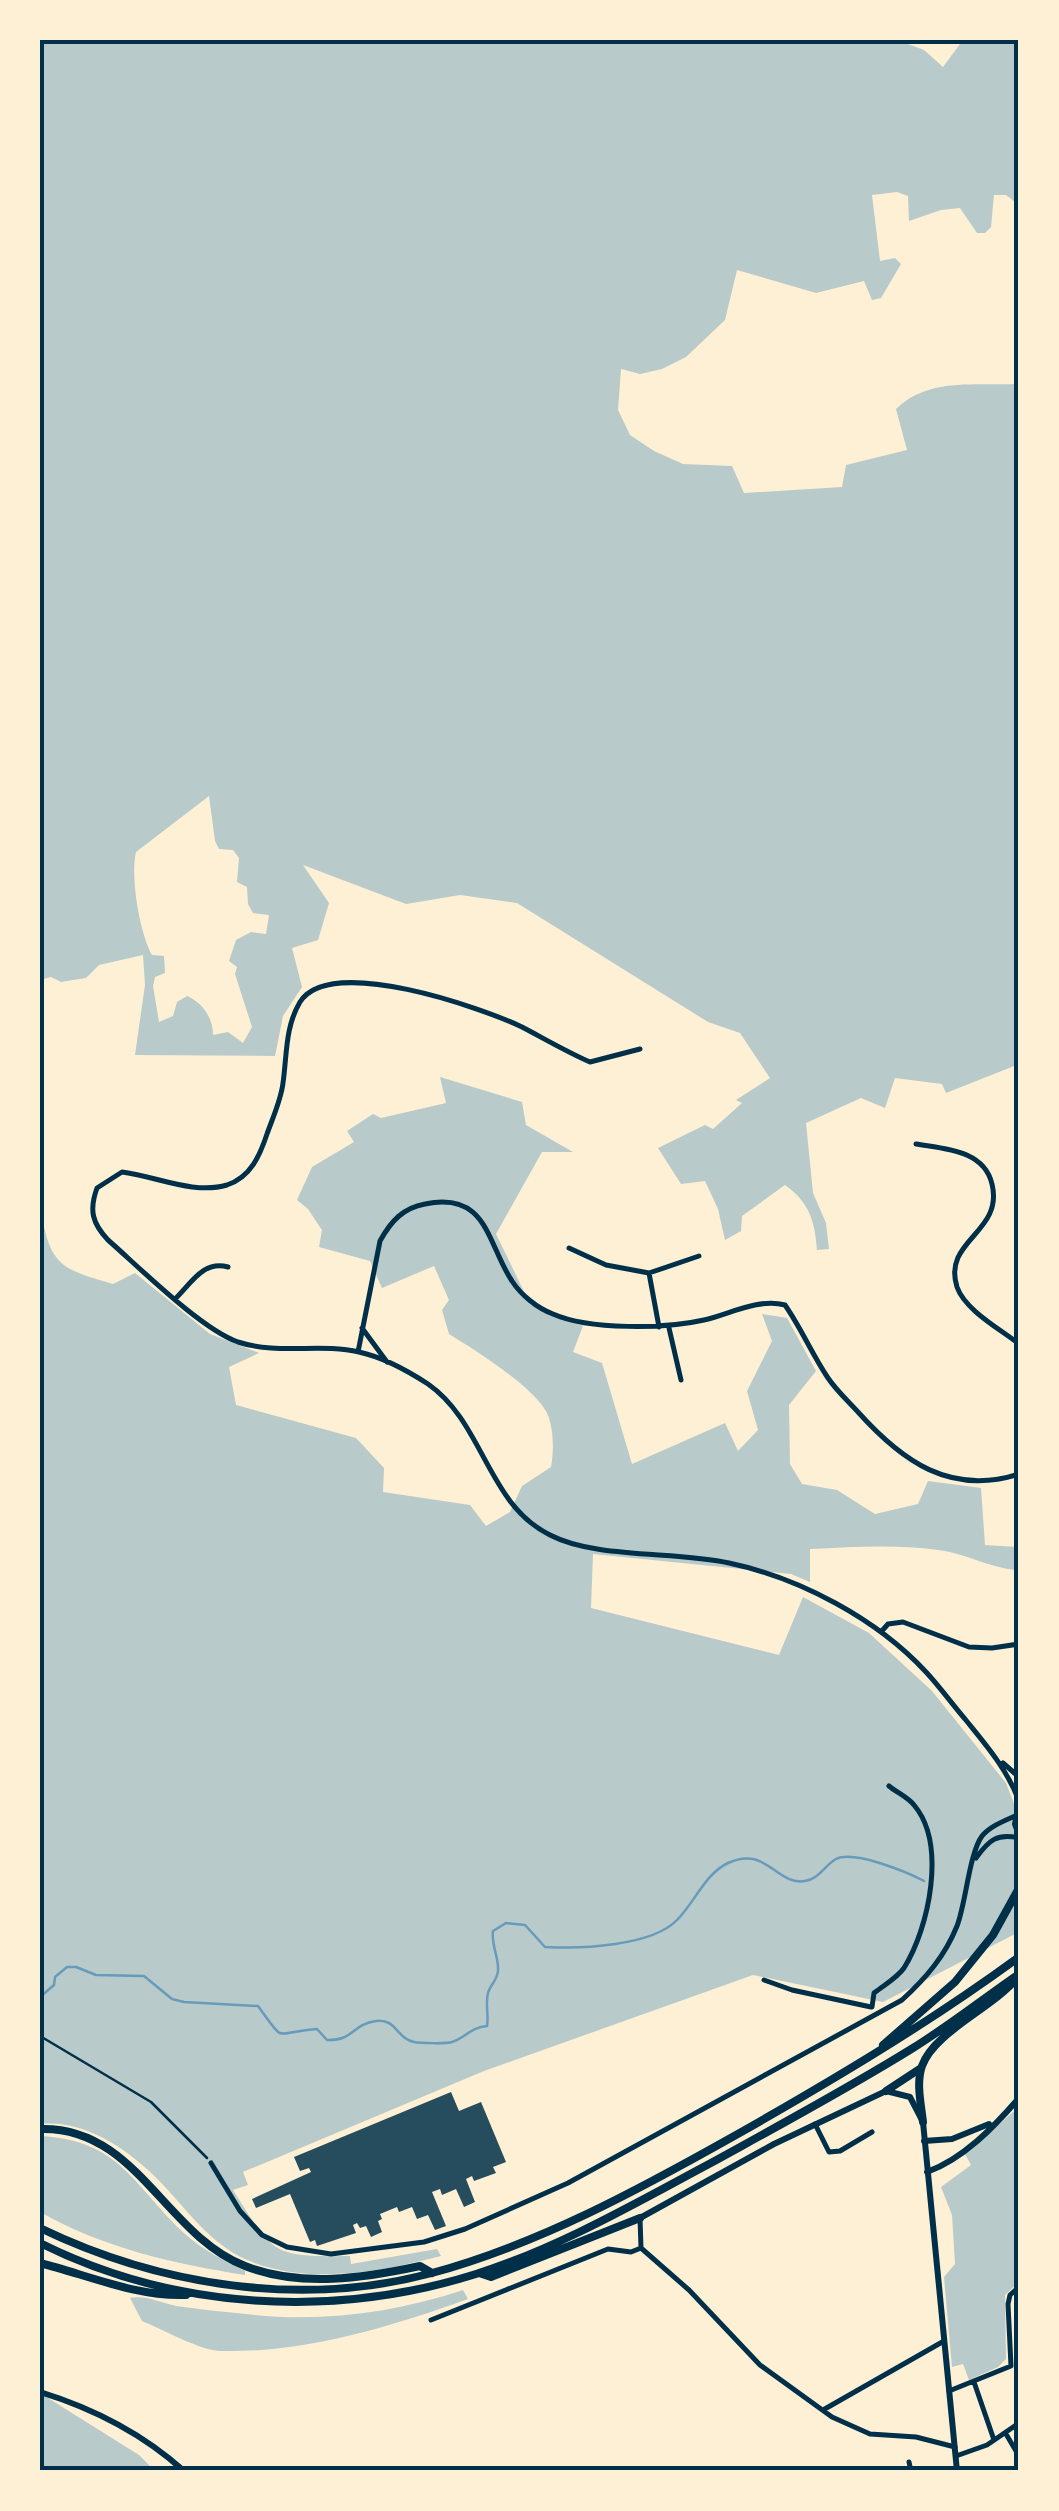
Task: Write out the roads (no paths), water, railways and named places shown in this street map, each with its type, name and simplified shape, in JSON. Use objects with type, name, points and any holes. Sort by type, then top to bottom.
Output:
[{"type":"highway","points":[[872,2056],[955,1982],[993,1935],[1019,1888]]},
{"type":"highway","points":[[40,2228],[122,2262],[207,2282],[254,2288],[361,2285],[432,2273],[496,2252],[610,2202],[690,2161],[872,2056],[1019,1957]]},
{"type":"highway","points":[[886,2091],[921,2068],[940,2042],[1002,1996],[1019,1975]]},
{"type":"highway","points":[[40,2243],[138,2282],[263,2302],[358,2298],[436,2285],[480,2272],[617,2213],[783,2124],[916,2046],[1019,1975]]},
{"type":"highway","points":[[921,2068],[923,2122]]},
{"type":"highway","points":[[40,2129],[68,2130],[109,2147],[133,2166],[190,2231],[244,2266],[278,2276],[320,2280],[385,2274],[420,2266],[432,2273]]},
{"type":"highway","points":[[480,2272],[492,2277],[640,2218]]},
{"type":"highway","points":[[40,2263],[166,2296],[202,2295]]},
{"type":"street","points":[[640,1049],[590,1062],[520,1026],[428,993],[358,983],[336,982],[318,987],[302,998],[288,1026],[283,1088],[259,1158],[248,1172],[226,1185],[209,1188],[122,1172],[98,1188],[92,1214],[97,1228],[212,1330],[237,1342],[264,1348],[358,1352],[430,1386],[468,1426],[506,1496],[530,1523],[550,1536],[584,1546],[692,1557],[764,1572],[817,1594],[881,1632],[925,1671],[1011,1780],[1019,1802],[1015,1816],[1019,1837],[994,1838],[974,1860]]},
{"type":"street","points":[[916,1144],[959,1152],[980,1161],[990,1174],[995,1207],[987,1223],[961,1250],[954,1271],[956,1286],[962,1299],[1019,1344]]},
{"type":"street","points":[[358,1352],[380,1241],[399,1214],[434,1202],[463,1206],[484,1222],[520,1292],[549,1313],[569,1320],[669,1328],[761,1303],[785,1305],[829,1380],[885,1442],[904,1457],[920,1467],[962,1480],[1019,1474]]},
{"type":"street","points":[[568,1248],[606,1265],[649,1272],[699,1256]]},
{"type":"street","points":[[176,1298],[208,1266],[228,1266]]},
{"type":"street","points":[[649,1272],[659,1327]]},
{"type":"street","points":[[362,1328],[387,1363]]},
{"type":"street","points":[[669,1328],[681,1380]]},
{"type":"street","points":[[881,1632],[894,1621],[969,1646],[1019,1644]]},
{"type":"street","points":[[993,1754],[1019,1778]]},
{"type":"street","points":[[872,2007],[874,1993],[903,1970],[921,1931],[934,1876],[927,1828],[914,1804],[888,1786]]},
{"type":"street","points":[[211,2163],[240,2211],[262,2235],[286,2247],[320,2254],[387,2249],[466,2229],[568,2183],[902,2000],[928,1976],[944,1953],[958,1924],[982,1837],[993,1826],[1015,1816]]},
{"type":"street","points":[[764,1980],[884,2010]]},
{"type":"street","points":[[954,2446],[870,2434],[832,2418],[760,2366],[689,2290],[641,2248],[640,2218],[815,2124],[886,2091],[910,2096],[923,2122],[957,2471]]},
{"type":"street","points":[[927,2172],[970,2146],[1019,2098]]},
{"type":"street","points":[[924,2141],[952,2139],[982,2129],[1007,2112]]},
{"type":"street","points":[[815,2124],[829,2152],[840,2151],[872,2132]]},
{"type":"street","points":[[432,2320],[608,2249],[631,2252],[641,2248]]},
{"type":"street","points":[[949,2391],[1011,2366],[1008,2304],[1019,2286]]},
{"type":"street","points":[[823,2410],[944,2341]]},
{"type":"street","points":[[974,2382],[994,2440]]},
{"type":"street","points":[[40,2392],[83,2406],[131,2433],[184,2471]]},
{"type":"street","points":[[956,2456],[1006,2434],[1019,2423]]},
{"type":"street","points":[[1006,2434],[1019,2456]]},
{"type":"street","points":[[909,2462],[911,2471]]},
{"type":"waterway","points":[[40,1997],[54,1985],[55,1977],[67,1967],[76,1967],[96,1975],[144,1976],[172,1999],[184,2002],[258,2006],[281,2033],[317,2029],[327,2040],[336,2040],[362,2025],[383,2021],[408,2040],[449,2043],[487,2026],[487,1997],[498,1971],[493,1931],[506,1923],[525,1925],[545,1947],[596,1946],[634,1940],[666,1929],[713,1874],[741,1859],[762,1862],[786,1878],[805,1881],[836,1859],[855,1857],[924,1881]]}]
